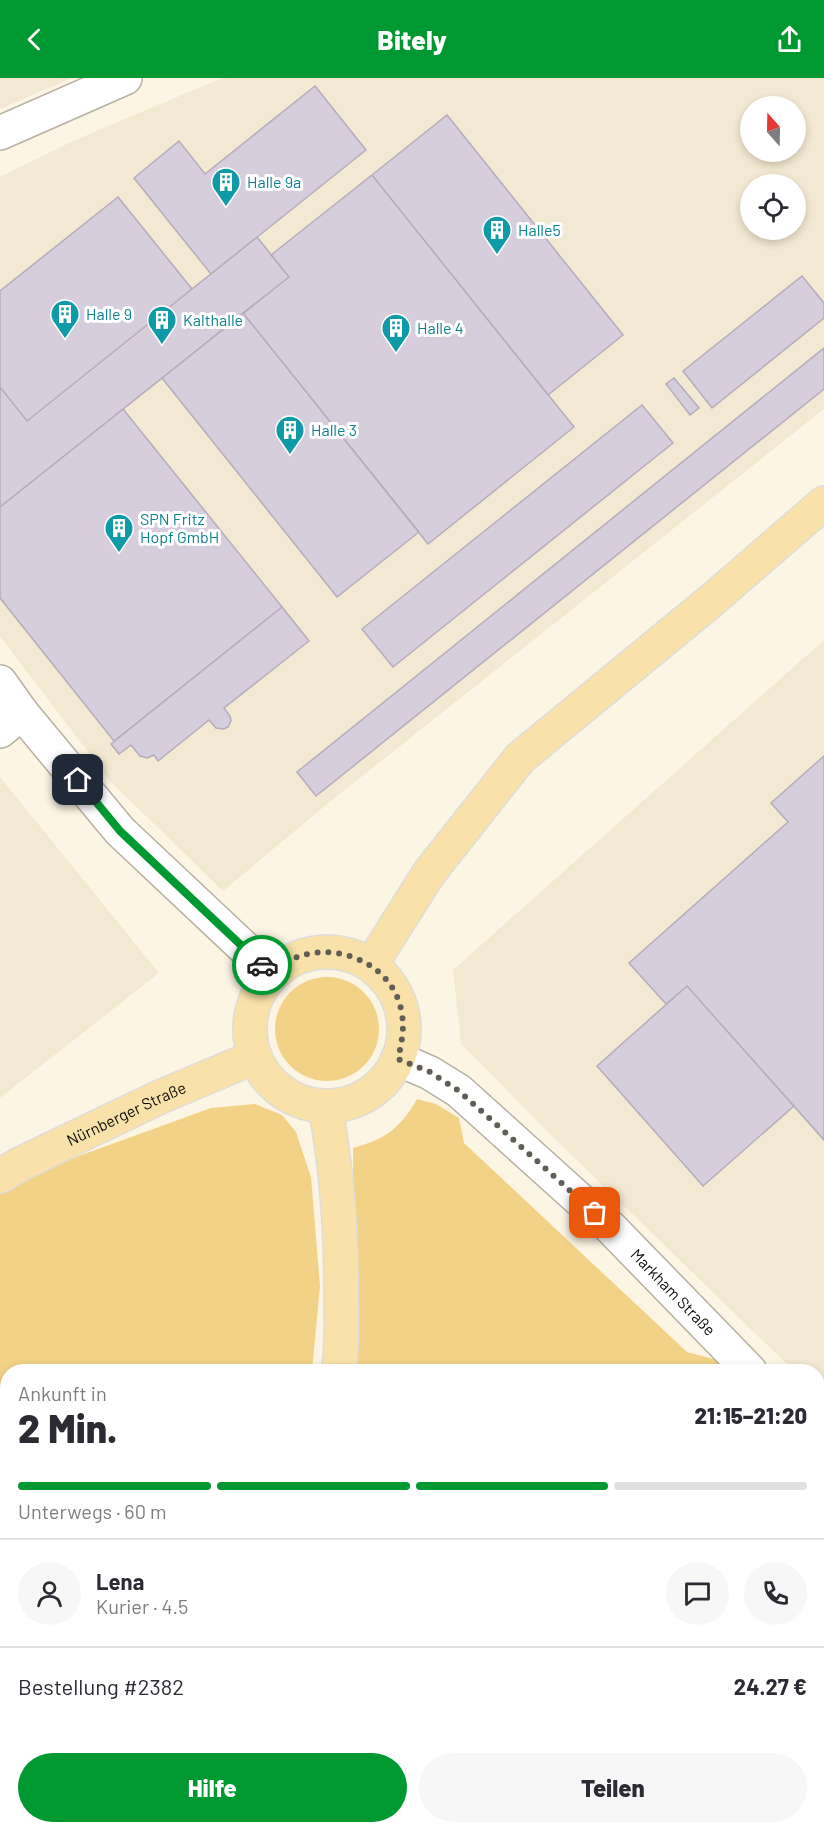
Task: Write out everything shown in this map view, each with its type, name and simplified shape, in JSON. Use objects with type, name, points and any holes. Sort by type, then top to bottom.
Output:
[{"type":"main road","points":[[371,965],[429,873],[520,758],[712,600],[824,503]]},
{"type":"main road","points":[[320,951],[346,954],[371,965],[390,983],[401,1007],[404,1033],[398,1059],[386,1078],[369,1093],[348,1103],[325,1106],[303,1102],[283,1092],[266,1077],[255,1057],[250,1035],[251,1013],[258,992],[272,974],[294,958],[320,951]]},
{"type":"main road","name":"Nürnberger Straße","points":[[0,1176],[20,1164],[160,1097],[255,1057]]},
{"type":"main road","points":[[325,1106],[338,1197],[342,1353],[340,1364]]},
{"type":"street","points":[[0,133],[125,78]]},
{"type":"street","points":[[0,682],[11,722],[120,831],[272,974]]},
{"type":"street","name":"Markham Straße","points":[[398,1059],[430,1072],[459,1091],[611,1228],[743,1364]]},
{"type":"shaded area","points":[[0,78],[72,78],[0,109]]},
{"type":"shaded area","points":[[222,78],[824,78],[824,409],[326,805],[223,891],[110,781],[0,636],[0,177],[73,141]]},
{"type":"shaded area","points":[[824,640],[824,1364],[787,1364],[557,1141],[461,1044],[453,970]]},
{"type":"shaded area","points":[[0,777],[159,973],[0,1098]]},
{"type":"shaded area","points":[[327,977],[347,981],[364,992],[375,1009],[379,1029],[375,1049],[364,1066],[347,1077],[327,1081],[307,1077],[290,1066],[279,1049],[275,1029],[279,1009],[290,992],[307,981]]},
{"type":"shaded area","points":[[417,1099],[436,1104],[459,1118],[464,1143],[687,1352],[717,1360],[721,1364],[354,1364],[353,1148],[374,1141],[391,1131]]},
{"type":"shaded area","points":[[255,1104],[282,1115],[296,1132],[311,1177],[320,1286],[313,1364],[0,1364],[0,1191],[32,1173],[211,1108]]},
{"type":"building","name":"Halle 9a","points":[[315,86],[366,150],[211,274],[134,178],[179,141],[205,174]]},
{"type":"building","name":"Halle5","points":[[447,115],[623,335],[548,395],[372,175]]},
{"type":"building","name":"Halle 4","points":[[372,175],[574,427],[428,544],[243,313],[289,277],[271,255]]},
{"type":"building","name":"Halle 9","points":[[118,197],[192,289],[27,421],[0,387],[0,291]]},
{"type":"building","name":"Kalthalle","points":[[257,237],[289,277],[0,507],[0,387],[27,421]]},
{"type":"building","points":[[802,276],[824,303],[824,318],[712,408],[683,371]]},
{"type":"building","name":"Halle 3","points":[[243,313],[419,532],[337,597],[162,378]]},
{"type":"building","points":[[824,348],[824,389],[316,796],[297,772]]},
{"type":"building","points":[[674,378],[699,408],[690,415],[666,384]]},
{"type":"building","points":[[642,405],[673,443],[393,667],[362,629]]},
{"type":"building","name":"SPN Fritz Hopf GmbH","points":[[123,409],[282,607],[114,741],[0,598],[0,507]]},
{"type":"building","points":[[282,607],[309,641],[224,708],[230,716],[231,721],[228,727],[216,728],[209,720],[158,761],[154,755],[147,758],[140,756],[131,745],[119,754],[111,744]]},
{"type":"building","points":[[824,756],[824,1140],[687,986],[666,1004],[629,963],[788,822],[771,803]]},
{"type":"building","points":[[687,986],[794,1106],[703,1186],[597,1066]]},
{"type":"way so far","points":[[262,965],[272,974],[294,958],[320,951],[346,954],[371,965],[390,983],[401,1007],[404,1033],[398,1059],[430,1072],[459,1091],[595,1213]]},
{"type":"place","name":"Halle 9a","points":[[226,208]]},
{"type":"place","name":"Halle5","points":[[497,256]]},
{"type":"place","name":"Halle 9","points":[[65,340]]},
{"type":"place","name":"Kalthalle","points":[[162,346]]},
{"type":"place","name":"Halle 4","points":[[396,354]]},
{"type":"place","name":"Halle 3","points":[[290,456]]},
{"type":"place","name":"SPN Fritz Hopf GmbH","points":[[119,554]]},
{"type":"route","points":[[78,780],[120,831],[262,965]]}]
